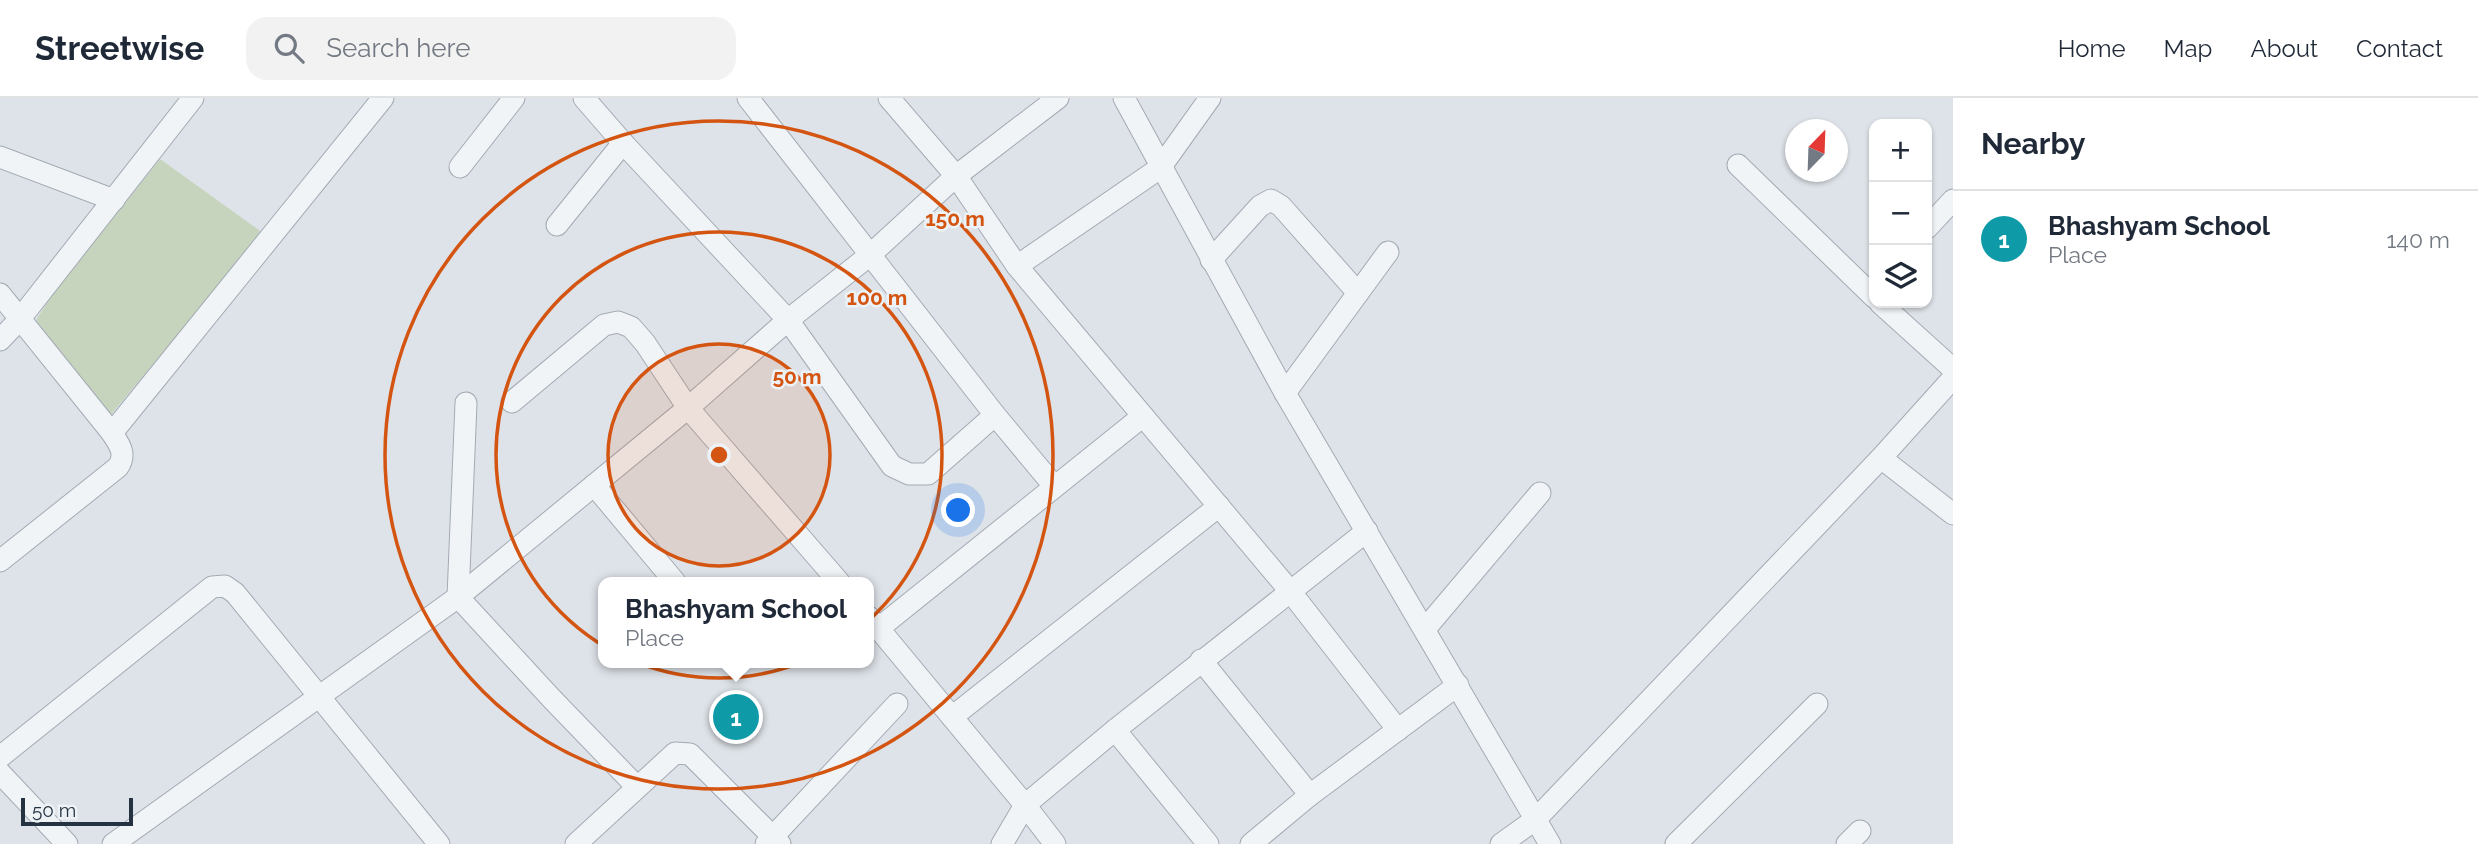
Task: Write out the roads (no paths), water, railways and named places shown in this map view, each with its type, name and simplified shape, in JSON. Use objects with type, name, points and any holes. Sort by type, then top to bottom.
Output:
[{"type":"street","points":[[0,340],[19,320],[192,98]]},
{"type":"street","points":[[112,433],[383,98]]},
{"type":"street","points":[[460,167],[514,98]]},
{"type":"street","points":[[584,98],[788,320],[892,466],[909,474],[928,474],[995,415]]},
{"type":"street","points":[[748,98],[995,415],[1054,486]]},
{"type":"street","points":[[890,98],[956,176],[1017,266],[1290,591],[1398,730]]},
{"type":"street","points":[[1124,98],[1285,393],[1550,844]]},
{"type":"street","points":[[1017,266],[1160,168],[1210,98]]},
{"type":"street","points":[[113,844],[458,597],[688,408],[788,320],[870,255],[956,176],[1046,101]]},
{"type":"street","points":[[557,225],[623,143]]},
{"type":"street","points":[[0,157],[114,200]]},
{"type":"street","points":[[1738,165],[1869,293]]},
{"type":"street","points":[[1211,260],[1260,205],[1271,200],[1281,206],[1358,293]]},
{"type":"street","points":[[1932,223],[1953,200]]},
{"type":"street","points":[[1285,393],[1388,252]]},
{"type":"street","points":[[0,294],[112,433],[122,452],[118,467],[0,561]]},
{"type":"street","points":[[1886,308],[1953,369]]},
{"type":"street","points":[[512,402],[604,325],[618,321],[631,327],[645,343],[688,408],[835,577]]},
{"type":"street","points":[[1501,844],[1536,819],[1881,458],[1953,377]]},
{"type":"street","points":[[466,403],[458,597],[637,787]]},
{"type":"street","points":[[1055,844],[874,623],[1143,416]]},
{"type":"street","points":[[1881,458],[1953,513]]},
{"type":"street","points":[[594,485],[671,577]]},
{"type":"street","points":[[1425,629],[1540,493]]},
{"type":"street","points":[[952,717],[1219,506]]},
{"type":"street","points":[[1002,844],[1024,805],[1201,660],[1367,531]]},
{"type":"street","points":[[0,757],[212,587],[225,586],[235,593],[439,844]]},
{"type":"street","points":[[1201,660],[1310,795]]},
{"type":"street","points":[[1251,844],[1310,795],[1458,685]]},
{"type":"street","points":[[576,844],[675,753],[690,754],[773,842],[897,704]]},
{"type":"street","points":[[1676,844],[1817,704]]},
{"type":"street","points":[[1115,730],[1208,844]]},
{"type":"street","points":[[0,773],[66,844]]},
{"type":"place","name":"Bhashyam School","points":[[736,717]]}]
